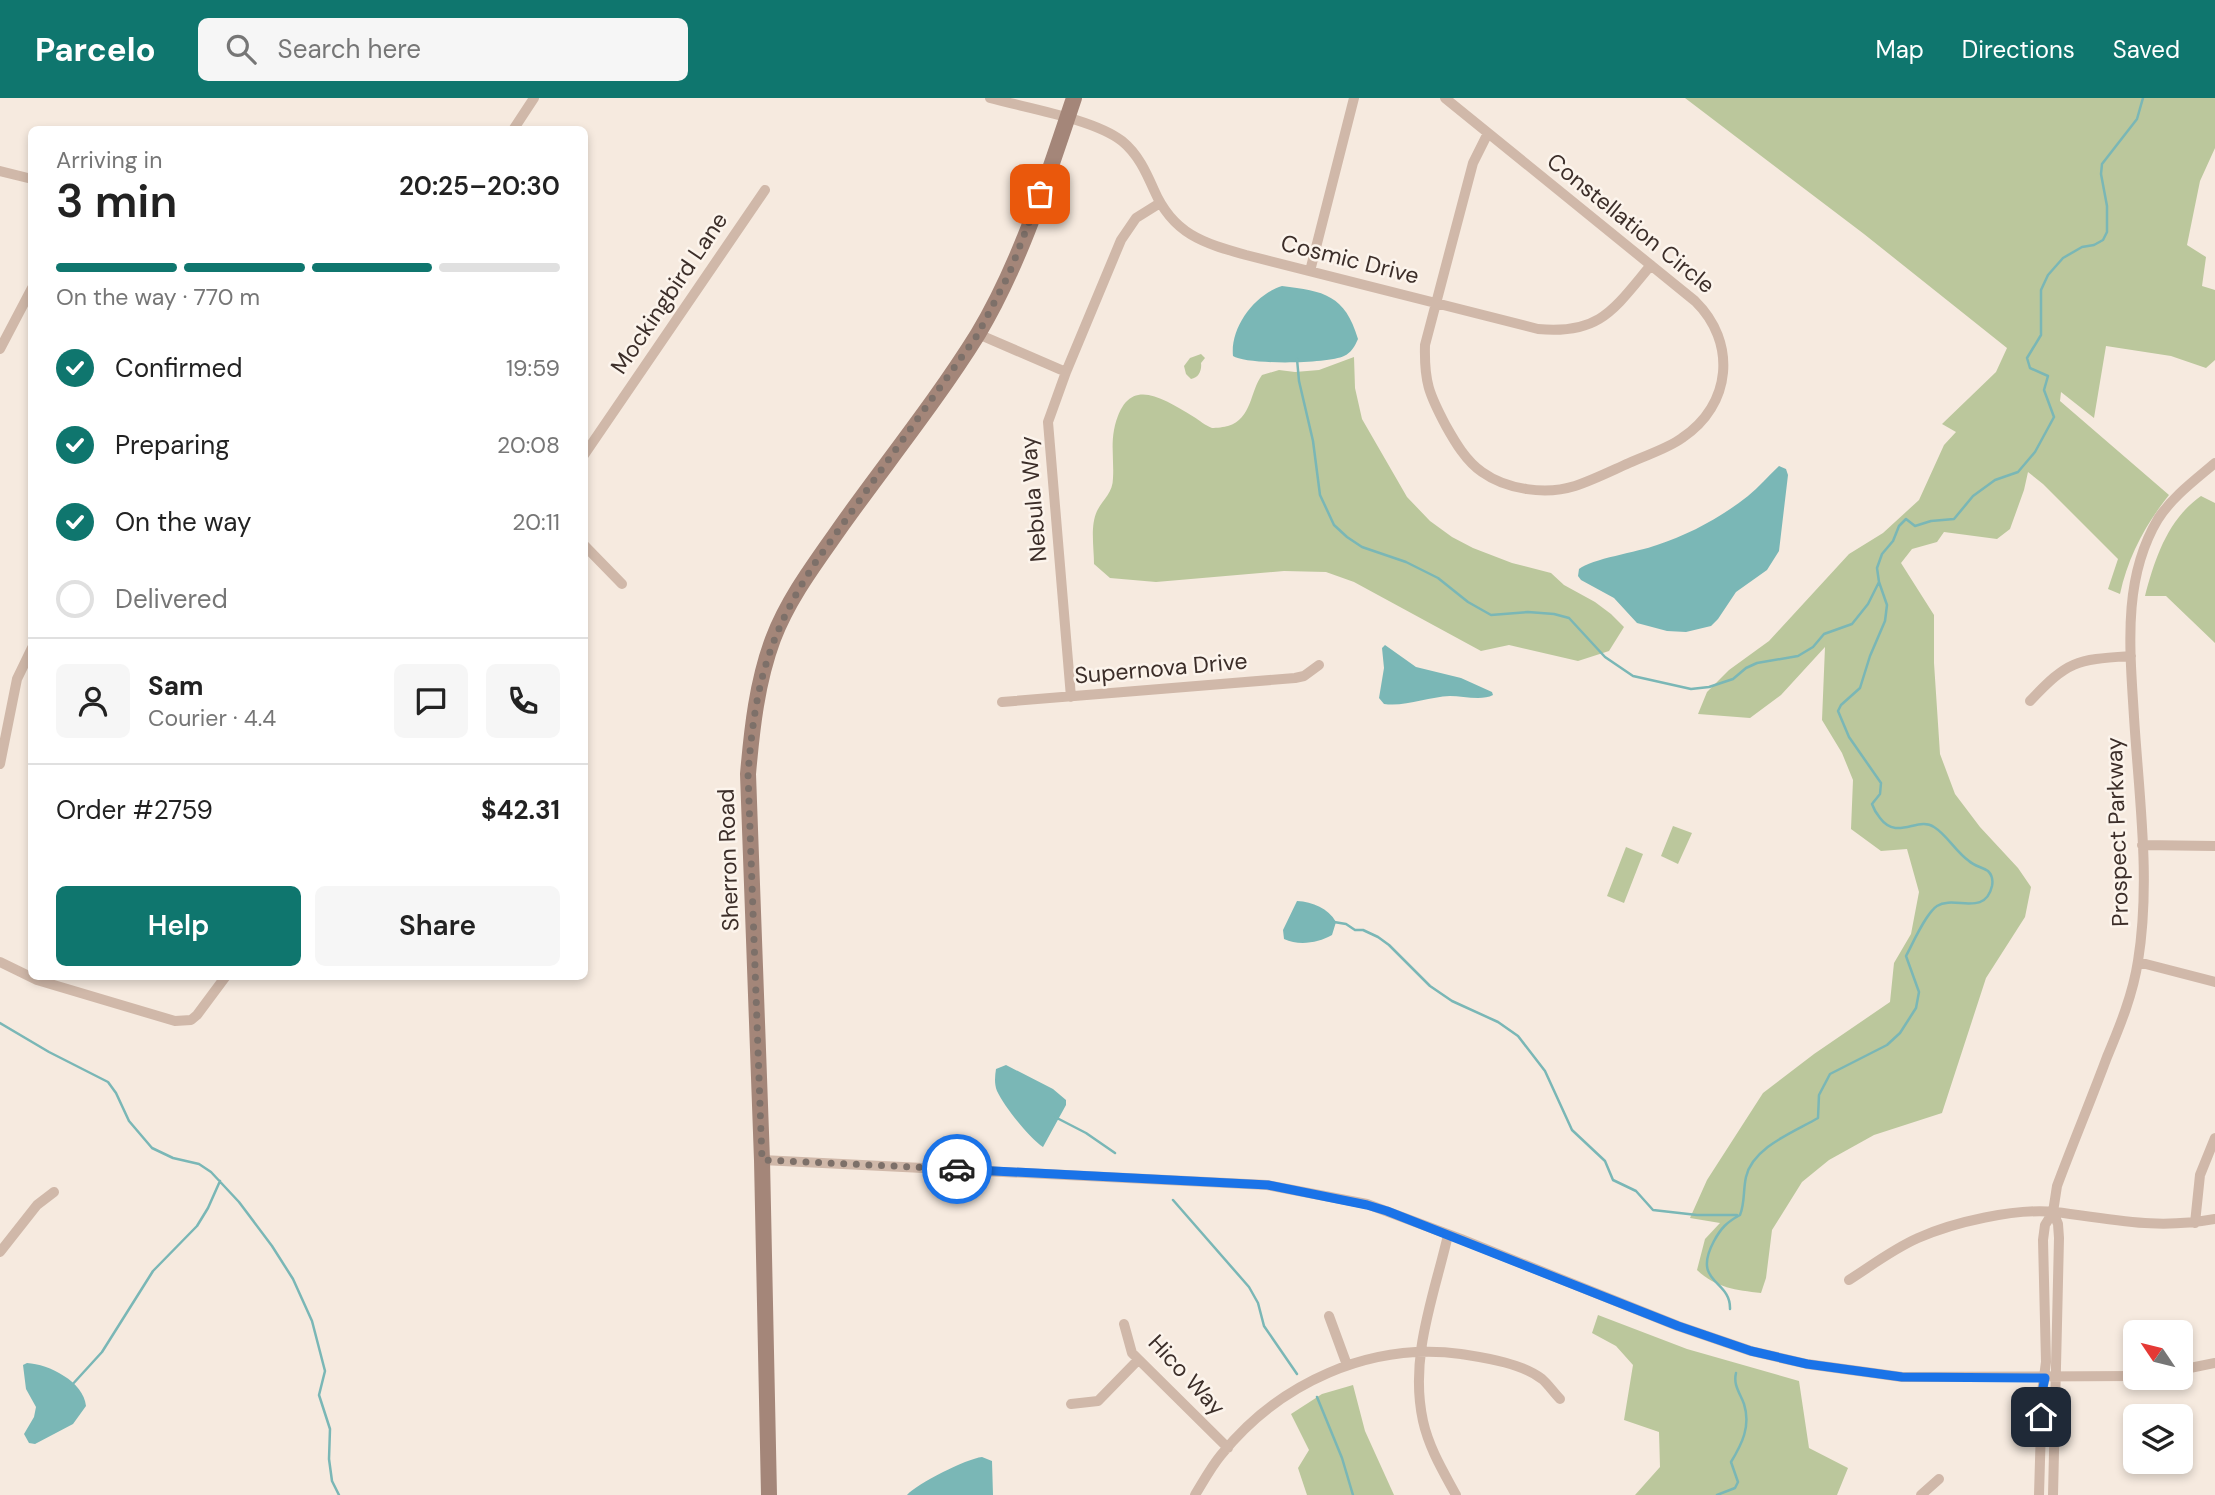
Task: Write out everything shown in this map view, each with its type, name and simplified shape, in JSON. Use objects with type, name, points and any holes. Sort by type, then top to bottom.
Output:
[{"type":"main road","name":"Sherron Road","points":[[769,1495],[762,1160],[748,774],[754,711],[765,664],[781,621],[815,563],[978,334],[1009,274],[1074,98]]},
{"type":"street","points":[[516,126],[534,98]]},
{"type":"street","name":"Cosmic Drive","points":[[990,98],[1099,128],[1124,142],[1141,163],[1160,202],[1174,222],[1187,234],[1203,242],[1436,304],[1538,329],[1579,329],[1615,308],[1651,265]]},
{"type":"street","points":[[1310,271],[1354,98]]},
{"type":"street","name":"Constellation Circle","points":[[1445,98],[1651,265],[1709,315],[1718,331],[1724,356],[1722,384],[1710,412],[1683,438],[1574,486],[1549,490],[1505,484],[1482,472],[1468,459],[1453,438],[1430,395],[1424,373],[1425,345],[1473,163],[1488,133]]},
{"type":"street","points":[[0,171],[28,178]]},
{"type":"street","name":"Mockingbird Lane","points":[[588,448],[765,190]]},
{"type":"street","name":"Nebula Way","points":[[1071,696],[1048,433],[1050,412],[1121,240],[1136,218],[1160,202]]},
{"type":"street","points":[[0,349],[28,296]]},
{"type":"street","points":[[978,334],[1066,372]]},
{"type":"street","name":"Prospect Parkway","points":[[2053,1495],[2051,1378],[2059,1238],[2058,1224],[2053,1212],[2057,1186],[2125,1011],[2138,962],[2143,908],[2142,845],[2130,656],[2131,610],[2136,575],[2145,547],[2159,519],[2167,508],[2215,464]]},
{"type":"street","points":[[588,549],[622,584]]},
{"type":"street","points":[[0,764],[14,691],[28,654]]},
{"type":"street","points":[[2030,701],[2056,674],[2073,663],[2130,656]]},
{"type":"street","name":"Supernova Drive","points":[[1002,702],[1296,678],[1304,676],[1319,665]]},
{"type":"street","points":[[2142,845],[2215,846]]},
{"type":"street","points":[[0,962],[28,976]]},
{"type":"street","points":[[2138,962],[2215,982]]},
{"type":"street","points":[[37,980],[175,1021],[191,1020],[197,1015],[223,980]]},
{"type":"street","points":[[2195,1223],[2200,1175],[2215,1138]]},
{"type":"street","points":[[762,1160],[1268,1185],[1367,1205],[1678,1326],[1775,1357],[1902,1377],[2123,1376]]},
{"type":"street","points":[[0,1252],[37,1205],[54,1192]]},
{"type":"street","points":[[1849,1280],[1917,1238],[2001,1215],[2026,1211],[2053,1212],[2134,1224],[2168,1225],[2215,1219]]},
{"type":"street","points":[[1448,1235],[1420,1351],[1418,1375],[1423,1422],[1430,1444],[1456,1495]]},
{"type":"street","points":[[1329,1317],[1347,1365]]},
{"type":"street","name":"Hico Way","points":[[1124,1324],[1132,1353],[1227,1448]]},
{"type":"street","points":[[1195,1495],[1227,1448],[1246,1427],[1287,1395],[1347,1365],[1420,1351],[1475,1356],[1524,1370],[1542,1379],[1560,1399]]},
{"type":"street","points":[[1071,1404],[1098,1401],[1138,1360]]},
{"type":"street","points":[[2193,1367],[2215,1363]]},
{"type":"street","name":"Prospect Parkway","points":[[2039,1495],[2042,1392],[2051,1378]]},
{"type":"street","points":[[1921,1495],[1939,1479]]},
{"type":"green space","points":[[1685,98],[2215,98],[2215,148],[2200,181],[2187,245],[2206,257],[2202,286],[2215,290],[2215,360],[2206,368],[2171,356],[2106,346],[2094,418],[2061,392],[2060,401],[2169,495],[2138,542],[2120,594],[2108,589],[2118,559],[2028,472],[2010,529],[1997,539],[1944,532],[1937,542],[1912,549],[1901,563],[1934,615],[1940,754],[1955,794],[2031,887],[2025,917],[1986,978],[1942,1113],[1874,1135],[1829,1160],[1802,1182],[1772,1230],[1766,1278],[1761,1293],[1719,1284],[1697,1270],[1705,1239],[1720,1223],[1690,1218],[1707,1180],[1763,1093],[1890,1002],[1894,963],[1911,934],[1919,892],[1907,849],[1881,851],[1851,829],[1853,780],[1842,753],[1822,720],[1825,647],[1781,695],[1750,718],[1698,714],[1707,692],[1729,670],[1769,641],[1849,554],[1883,533],[1919,500],[1944,445],[1956,432],[1942,424],[1996,372],[2007,348],[1864,234]]},
{"type":"green space","points":[[1201,354],[1205,358],[1200,371],[1191,379],[1184,366],[1190,358]]},
{"type":"green space","points":[[1354,357],[1355,388],[1362,419],[1407,497],[1430,521],[1452,537],[1512,563],[1551,573],[1564,585],[1611,614],[1624,627],[1609,651],[1578,661],[1509,645],[1481,651],[1354,582],[1326,572],[1284,571],[1156,582],[1110,578],[1094,564],[1095,517],[1111,488],[1114,430],[1119,413],[1127,401],[1135,396],[1156,397],[1212,428],[1225,427],[1242,417],[1262,375],[1279,370],[1319,370]]},
{"type":"green space","points":[[2201,496],[2215,503],[2215,643],[2166,596],[2145,596],[2164,540],[2180,516]]},
{"type":"green space","points":[[1673,826],[1692,833],[1678,864],[1661,856]]},
{"type":"green space","points":[[1626,847],[1643,854],[1624,903],[1607,896]]},
{"type":"green space","points":[[1598,1315],[1687,1349],[1799,1381],[1809,1448],[1848,1468],[1837,1495],[1635,1495],[1660,1467],[1659,1432],[1624,1420],[1633,1365],[1616,1346],[1592,1333]]},
{"type":"green space","points":[[1353,1385],[1365,1431],[1394,1495],[1307,1495],[1298,1468],[1309,1450],[1291,1414],[1322,1394]]},
{"type":"water","points":[[1282,286],[1321,293],[1339,304],[1353,324],[1358,339],[1351,351],[1335,359],[1305,362],[1254,361],[1233,356],[1236,334],[1246,313],[1263,296]]},
{"type":"water","points":[[1779,466],[1786,469],[1788,475],[1779,551],[1767,570],[1736,592],[1711,626],[1686,632],[1667,631],[1637,623],[1614,598],[1578,576],[1579,569],[1585,565],[1657,545],[1704,525],[1748,496]]},
{"type":"water","points":[[1385,645],[1416,667],[1461,678],[1492,692],[1493,695],[1478,698],[1450,696],[1384,704],[1379,698],[1384,668],[1382,648]]},
{"type":"water","points":[[1297,901],[1314,904],[1329,913],[1336,922],[1332,935],[1308,943],[1284,939],[1283,930]]},
{"type":"water","points":[[1006,1065],[1053,1089],[1066,1100],[1066,1105],[1043,1147],[1017,1121],[997,1091],[996,1069]]},
{"type":"water","points":[[27,1363],[45,1367],[64,1376],[79,1389],[86,1406],[73,1424],[35,1444],[29,1443],[24,1434],[34,1417],[36,1407],[26,1389],[23,1365]]},
{"type":"water","points":[[982,1457],[992,1461],[993,1495],[907,1495],[943,1472]]},
{"type":"waterway","points":[[1730,1309],[1725,1292],[1709,1274],[1708,1255],[1722,1229],[1740,1215],[1750,1166],[1766,1149],[1818,1118],[1819,1095],[1830,1074],[1887,1045],[1900,1033],[1916,1008],[1919,992],[1906,956],[1924,921],[1933,910],[1944,903],[1968,904],[1983,901],[1992,886],[1988,871],[1964,857],[1934,827],[1921,824],[1893,828],[1880,818],[1872,804],[1880,794],[1881,783],[1849,737],[1838,711],[1860,688],[1885,621],[1887,605],[1877,568],[1899,526],[1906,519],[1915,526],[1954,519],[1973,496],[1995,480],[2018,472],[2035,452],[2054,417],[2044,390],[2048,376],[2030,368],[2027,358],[2041,335],[2041,290],[2048,275],[2063,258],[2082,247],[2103,240],[2107,232],[2107,206],[2101,174],[2102,164],[2137,119],[2143,98]]},
{"type":"waterway","points":[[1297,359],[1299,381],[1313,441],[1320,495],[1334,525],[1362,547],[1406,562],[1438,578],[1468,602],[1491,615],[1528,612],[1569,618],[1605,657],[1633,676],[1691,689],[1709,687],[1733,679],[1757,663],[1798,656],[1813,647],[1824,634],[1852,624],[1868,604],[1879,582]]},
{"type":"waterway","points":[[1334,922],[1378,937],[1430,986],[1452,1001],[1498,1022],[1518,1036],[1545,1071],[1572,1130],[1605,1161],[1613,1180],[1636,1191],[1653,1210],[1697,1215],[1737,1215]]},
{"type":"waterway","points":[[0,1023],[108,1082],[129,1121],[152,1148],[173,1158],[199,1164],[211,1172],[239,1202],[272,1246],[293,1279],[312,1321],[325,1371],[319,1395],[330,1429],[329,1459],[332,1481],[339,1495]]},
{"type":"waterway","points":[[1055,1117],[1086,1133],[1115,1153]]},
{"type":"waterway","points":[[71,1386],[102,1352],[153,1271],[197,1226],[220,1181]]},
{"type":"waterway","points":[[1173,1200],[1249,1287],[1258,1303],[1264,1326],[1297,1374]]},
{"type":"waterway","points":[[1717,1495],[1735,1488],[1738,1482],[1731,1462],[1742,1442],[1746,1412],[1736,1385],[1736,1373]]},
{"type":"waterway","points":[[1317,1397],[1342,1458],[1353,1495]]},
{"type":"way so far","points":[[957,1169],[762,1160],[748,774],[751,731],[765,664],[791,600],[978,334],[1009,274],[1040,194]]},
{"type":"route","points":[[957,1169],[1268,1185],[1367,1205],[1461,1239],[1678,1326],[1751,1351],[1807,1364],[1902,1377],[2045,1378],[2041,1417]]}]
